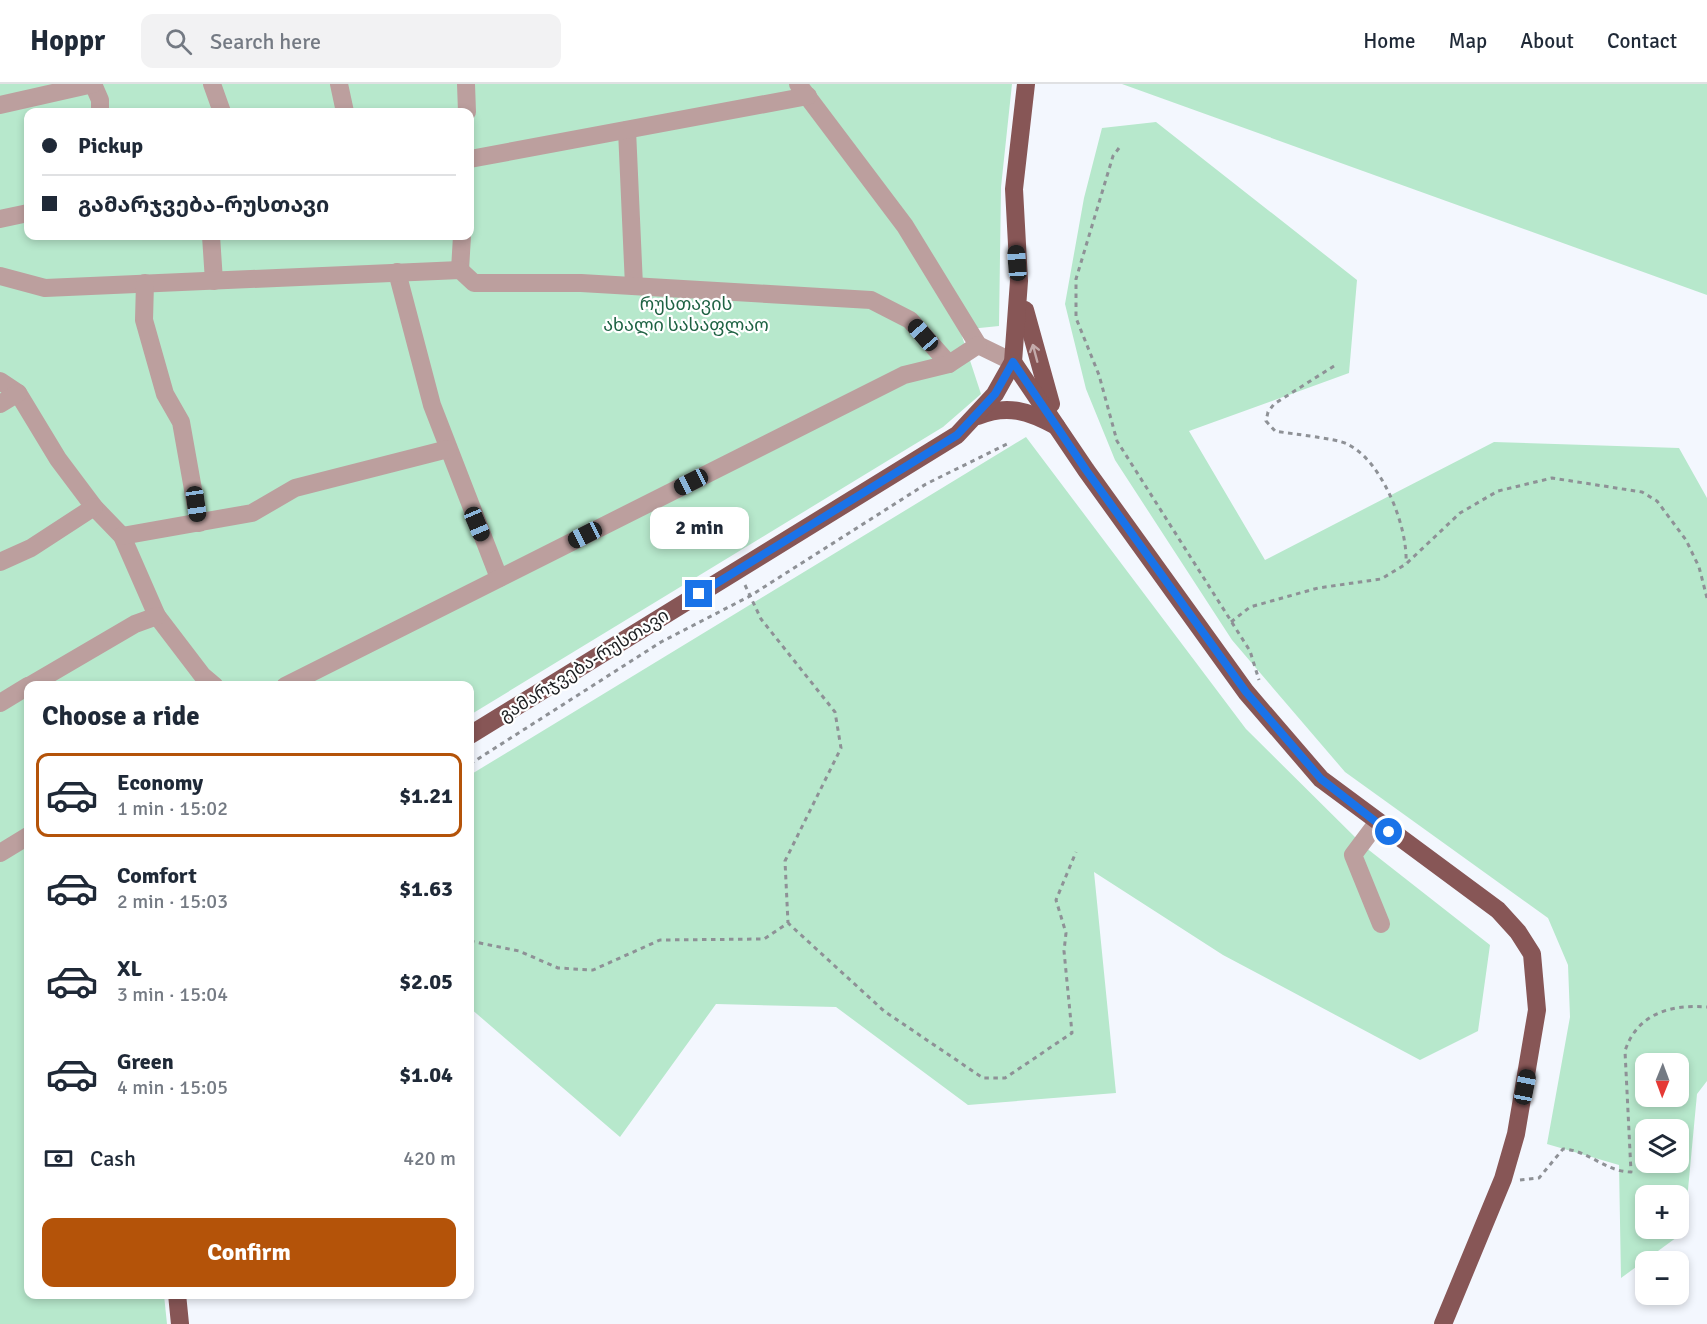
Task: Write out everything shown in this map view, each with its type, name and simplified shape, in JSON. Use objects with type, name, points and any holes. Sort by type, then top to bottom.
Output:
[{"type":"main road","points":[[1026,84],[1014,189],[1019,281],[1013,362],[1060,428],[1086,470],[1258,705],[1321,779],[1377,823],[1498,910],[1518,932],[1532,954],[1536,1010],[1516,1134],[1503,1179],[1443,1324]]},
{"type":"main road","points":[[1019,281],[1044,385],[1060,428]]},
{"type":"main road","name":"გამარჯვება-რუსთავი","points":[[474,733],[957,435],[995,394],[1013,362]]},
{"type":"main road","points":[[976,416],[989,411],[1016,409],[1032,412],[1060,428]]},
{"type":"main road","points":[[178,1299],[180,1324]]},
{"type":"street","points":[[0,105],[93,84],[100,100],[100,108]]},
{"type":"street","points":[[212,84],[221,108]]},
{"type":"street","points":[[339,84],[344,108]]},
{"type":"street","points":[[466,84],[468,108]]},
{"type":"street","points":[[474,158],[627,130],[803,90],[905,226],[978,345],[1013,362]]},
{"type":"street","points":[[627,130],[634,286]]},
{"type":"street","points":[[0,219],[24,214]]},
{"type":"street","points":[[211,240],[214,281]]},
{"type":"street","points":[[460,270],[462,240]]},
{"type":"street","points":[[0,276],[45,288],[460,270],[474,283],[581,283],[872,300],[910,320],[949,364]]},
{"type":"street","points":[[397,273],[432,405],[500,578]]},
{"type":"street","points":[[145,284],[144,320],[165,394],[181,422],[191,467],[199,523]]},
{"type":"street","points":[[295,681],[904,375],[949,364],[978,345]]},
{"type":"street","points":[[0,381],[18,393],[58,459],[94,507],[122,536],[157,616],[209,681]]},
{"type":"street","points":[[0,404],[18,393]]},
{"type":"street","points":[[122,536],[252,513],[296,488],[448,449]]},
{"type":"street","points":[[0,562],[32,548],[94,507]]},
{"type":"street","points":[[38,681],[135,624],[157,616]]},
{"type":"street","points":[[0,703],[24,689]]},
{"type":"street","points":[[1377,823],[1353,855],[1381,924]]},
{"type":"street","points":[[0,853],[24,838]]},
{"type":"path","points":[[1119,148],[1113,156],[1076,279],[1076,318],[1099,375],[1117,441],[1250,651],[1260,686],[1258,705]]},
{"type":"path","points":[[1334,366],[1274,404],[1268,412],[1266,421],[1275,431],[1347,444],[1374,466],[1400,519],[1407,549],[1406,564]]},
{"type":"path","points":[[474,761],[662,642],[750,596],[926,484],[1007,444]]},
{"type":"path","points":[[1231,622],[1250,607],[1318,588],[1381,579],[1406,564],[1460,513],[1498,491],[1552,478],[1642,492],[1657,501],[1686,540],[1699,567],[1707,598]]},
{"type":"path","points":[[737,570],[761,619],[835,712],[841,748],[785,861],[788,923],[884,1011],[982,1077],[1005,1078],[1072,1034],[1064,951],[1066,933],[1056,900],[1076,852]]},
{"type":"path","points":[[474,942],[519,951],[558,969],[593,970],[660,940],[764,939],[788,923]]},
{"type":"path","points":[[1503,1179],[1539,1178],[1563,1149],[1574,1149],[1618,1172],[1631,1172],[1625,1051],[1630,1036],[1641,1022],[1666,1008],[1707,1007]]},
{"type":"green space","name":"რუსთავის ახალი სასაფლაო","points":[[0,84],[1012,84],[1001,187],[999,326],[960,330],[981,394],[943,427],[474,713],[474,681],[24,681],[24,1299],[164,1299],[167,1324],[0,1324]]},
{"type":"green space","points":[[1122,84],[1707,84],[1707,295]]},
{"type":"green space","points":[[1156,122],[1357,280],[1349,373],[1189,431],[1265,560],[1494,442],[1679,448],[1707,498],[1707,1081],[1697,1094],[1688,1185],[1635,1185],[1635,1239],[1674,1239],[1658,1251],[1635,1251],[1635,1268],[1621,1278],[1619,1165],[1547,1144],[1570,1017],[1568,965],[1548,918],[1345,772],[1232,640],[1115,460],[1086,389],[1065,304],[1084,198],[1102,128]]},
{"type":"green space","points":[[1026,437],[1246,729],[1365,847],[1490,945],[1478,1031],[1420,1060],[1223,955],[1094,872],[1116,1093],[968,1105],[836,1007],[716,1004],[620,1137],[474,1011],[474,773]]},
{"type":"route","points":[[699,594],[957,435],[995,394],[1013,362],[1060,428],[1086,470],[1246,692],[1321,779],[1389,832]]}]
